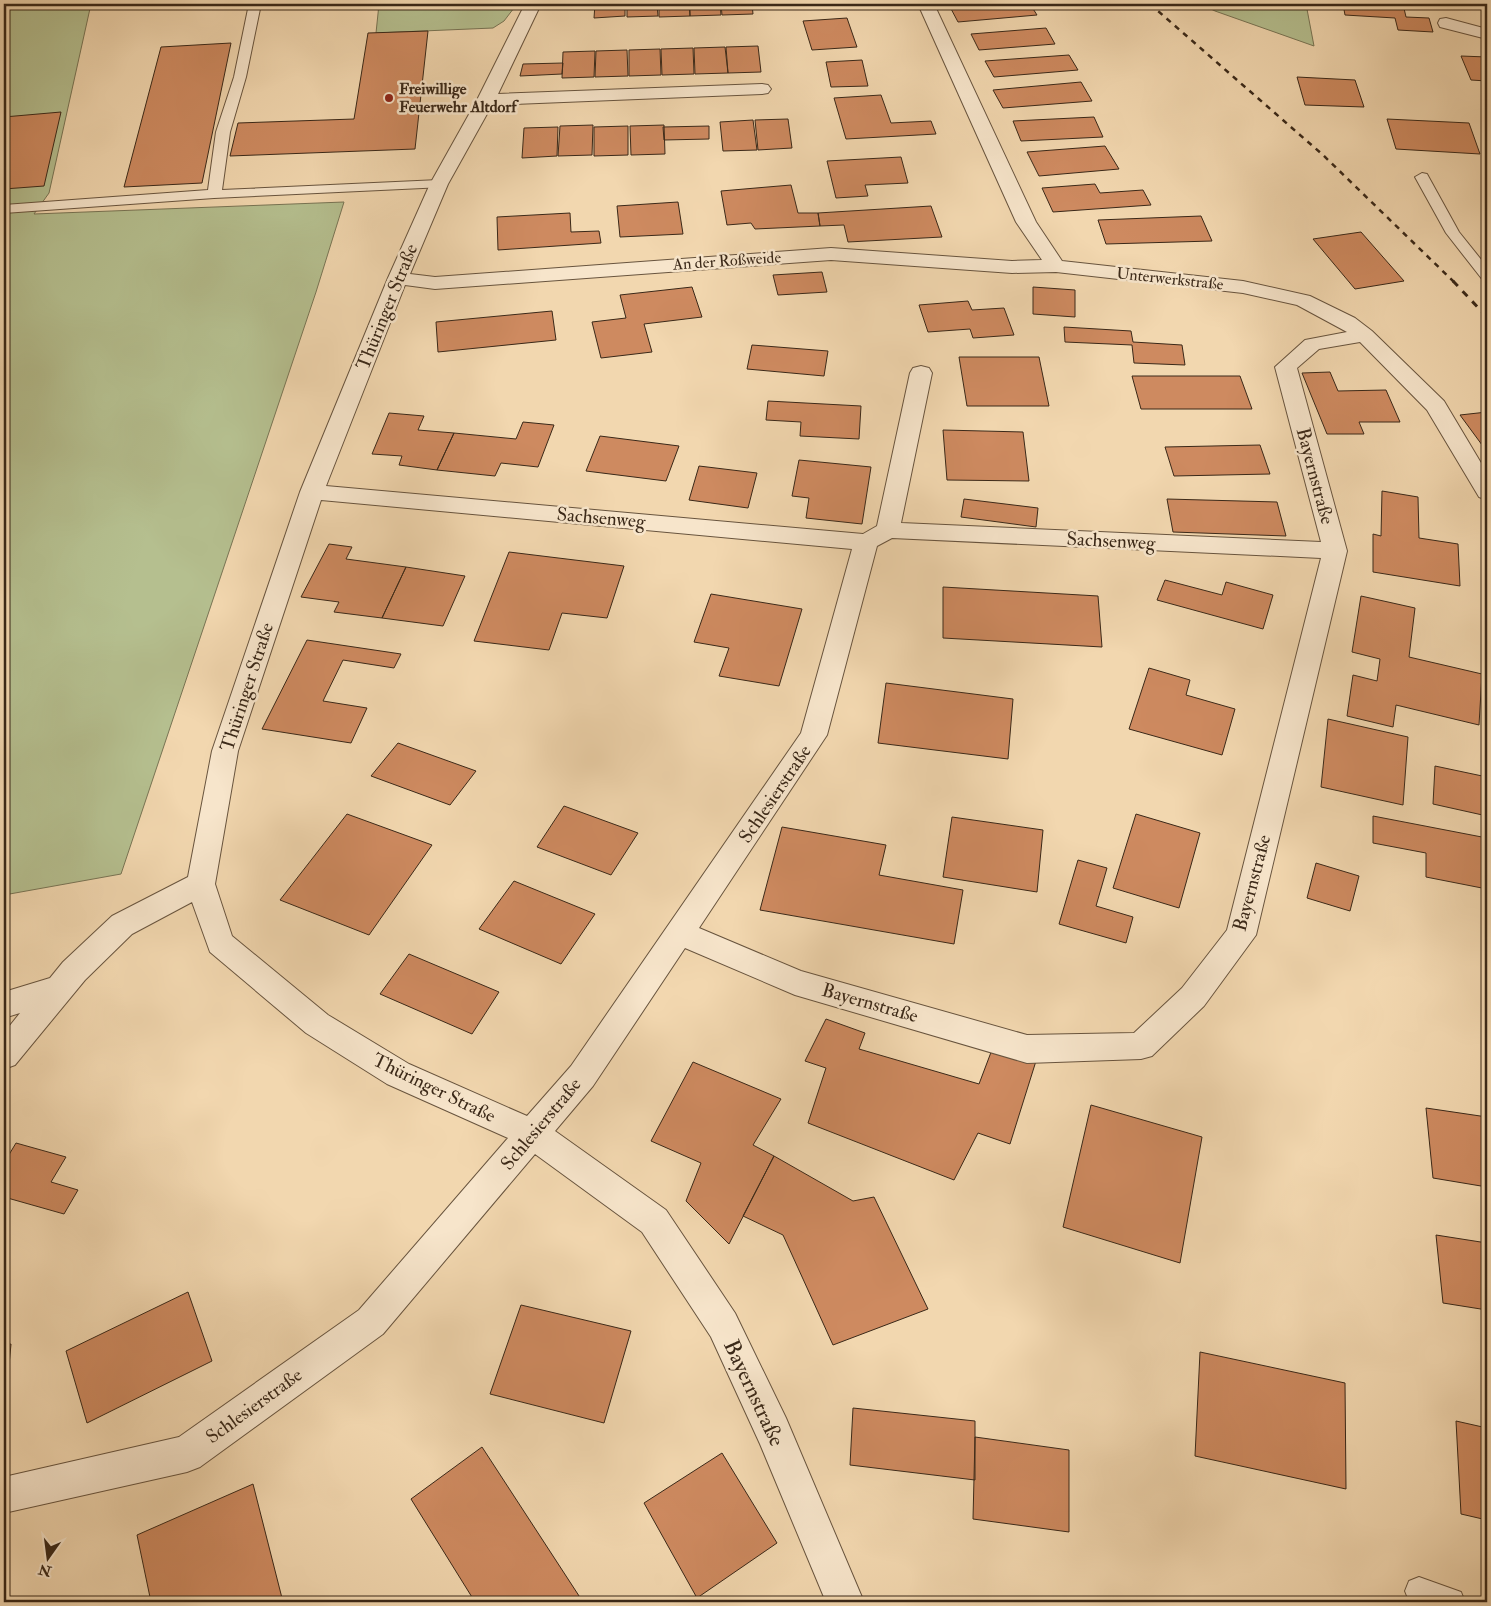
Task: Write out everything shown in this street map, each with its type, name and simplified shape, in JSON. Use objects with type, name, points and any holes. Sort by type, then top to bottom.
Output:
[{"type":"street","name":"Thüringer Straße","points":[[533,4],[486,100],[439,184],[398,278],[312,492],[224,751],[202,884],[220,943],[317,1024],[398,1074],[533,1134]]},
{"type":"street","points":[[926,4],[1026,222],[1056,266]]},
{"type":"street","points":[[1446,23],[1487,34]]},
{"type":"street","points":[[486,100],[762,89]]},
{"type":"street","name":"An der Roßweide","points":[[398,278],[435,283],[830,254],[1012,267],[1056,266]]},
{"type":"street","name":"Unterwerkstraße","points":[[1056,266],[1242,287],[1303,300],[1348,322],[1365,334],[1436,406],[1487,492]]},
{"type":"street","name":"Bayernstraße","points":[[681,933],[795,982],[1027,1049],[1141,1046],[1193,997],[1241,935],[1335,551],[1286,367],[1312,344],[1365,334]]},
{"type":"street","points":[[877,536],[921,373]]},
{"type":"street","name":"Sachsenweg","points":[[312,492],[877,536],[1335,551]]},
{"type":"street","name":"Schlesierstraße","points":[[4,1495],[187,1454],[372,1322],[582,1076],[814,735],[877,536]]},
{"type":"street","points":[[4,1055],[60,988],[122,925],[202,884]]},
{"type":"street","points":[[4,1005],[60,988]]},
{"type":"street","name":"Bayernstraße","points":[[533,1134],[654,1221],[723,1325],[773,1431],[845,1602]]},
{"type":"lane","points":[[214,194],[224,132],[240,77],[255,4]]},
{"type":"lane","points":[[1422,177],[1453,233],[1487,276]]},
{"type":"lane","points":[[4,209],[214,194],[439,184]]},
{"type":"lane","points":[[1419,1590],[1450,1602]]},
{"type":"green space","points":[[4,4],[91,4],[49,193],[34,214],[344,202],[316,292],[121,874],[4,895]]},
{"type":"green space","points":[[379,4],[517,4],[504,21],[493,28],[376,33]]},
{"type":"green space","points":[[1201,4],[1306,4],[1314,46],[1215,11]]},
{"type":"building","points":[[595,4],[625,4],[625,16],[594,18]]},
{"type":"building","points":[[627,4],[657,4],[658,16],[627,17]]},
{"type":"building","points":[[659,4],[689,4],[690,16],[659,17]]},
{"type":"building","points":[[690,4],[720,4],[721,15],[690,16]]},
{"type":"building","points":[[721,4],[752,4],[753,14],[722,15]]},
{"type":"building","points":[[794,4],[848,4],[795,7]]},
{"type":"building","points":[[1030,4],[1037,15],[958,22],[949,5]]},
{"type":"building","points":[[1343,4],[1403,4],[1406,17],[1429,18],[1433,32],[1398,30],[1395,18],[1345,15]]},
{"type":"building","points":[[1450,4],[1487,4],[1487,7]]},
{"type":"building","points":[[847,18],[857,47],[812,50],[803,21]]},
{"type":"building","points":[[1046,28],[1055,44],[979,50],[971,34]]},
{"type":"building","name":"Freiwillige Feuerwehr Altdorf","points":[[428,31],[415,149],[230,156],[238,123],[354,119],[368,33]]},
{"type":"building","points":[[231,43],[202,183],[124,187],[161,47]]},
{"type":"building","points":[[758,46],[761,72],[728,73],[726,47]]},
{"type":"building","points":[[725,47],[728,73],[695,74],[694,48]]},
{"type":"building","points":[[693,48],[694,74],[662,75],[661,49]]},
{"type":"building","points":[[660,49],[661,75],[629,76],[629,50]]},
{"type":"building","points":[[627,50],[628,76],[595,77],[596,51]]},
{"type":"building","points":[[595,51],[594,77],[562,78],[563,52]]},
{"type":"building","points":[[1069,55],[1078,70],[994,77],[985,61]]},
{"type":"building","points":[[1461,56],[1487,57],[1487,81],[1471,80]]},
{"type":"building","points":[[862,60],[868,86],[831,87],[826,62]]},
{"type":"building","points":[[563,63],[562,74],[520,76],[523,64]]},
{"type":"building","points":[[1297,77],[1355,80],[1364,107],[1305,105]]},
{"type":"building","points":[[1081,82],[1092,101],[1003,108],[993,90]]},
{"type":"building","points":[[881,95],[891,123],[931,121],[936,134],[846,139],[834,98]]},
{"type":"building","points":[[61,112],[44,186],[4,189],[4,117]]},
{"type":"building","points":[[1094,117],[1103,137],[1021,141],[1013,121]]},
{"type":"building","points":[[788,119],[792,148],[758,150],[755,120]]},
{"type":"building","points":[[1387,119],[1469,123],[1480,154],[1396,149]]},
{"type":"building","points":[[753,120],[757,150],[723,151],[720,122]]},
{"type":"building","points":[[593,125],[592,155],[558,156],[560,126]]},
{"type":"building","points":[[664,125],[665,154],[631,155],[630,126]]},
{"type":"building","points":[[628,126],[628,155],[594,156],[594,127]]},
{"type":"building","points":[[709,126],[709,139],[664,140],[663,127]]},
{"type":"building","points":[[558,127],[557,156],[522,158],[524,128]]},
{"type":"building","points":[[1105,146],[1119,169],[1039,176],[1027,152]]},
{"type":"building","points":[[901,157],[908,183],[865,185],[868,196],[836,198],[827,161]]},
{"type":"building","points":[[1095,184],[1100,193],[1143,190],[1151,205],[1053,212],[1042,188]]},
{"type":"building","points":[[791,185],[798,213],[818,213],[820,226],[755,229],[751,223],[727,225],[721,191]]},
{"type":"building","points":[[678,202],[683,234],[620,237],[617,206]]},
{"type":"building","points":[[931,206],[942,237],[848,242],[844,225],[820,226],[818,213]]},
{"type":"building","points":[[570,213],[571,232],[599,231],[601,243],[498,250],[497,217]]},
{"type":"building","points":[[1201,216],[1212,241],[1106,244],[1098,220]]},
{"type":"building","points":[[1361,232],[1404,281],[1355,289],[1313,239]]},
{"type":"building","points":[[822,272],[827,292],[778,295],[773,275]]},
{"type":"building","points":[[692,287],[702,317],[644,324],[652,352],[601,358],[592,322],[626,318],[620,295]]},
{"type":"building","points":[[1033,287],[1075,290],[1075,317],[1033,314]]},
{"type":"building","points":[[968,301],[972,310],[1004,308],[1014,335],[973,338],[970,329],[928,332],[919,305]]},
{"type":"building","points":[[552,311],[556,340],[438,352],[436,322]]},
{"type":"building","points":[[1064,327],[1131,331],[1133,342],[1182,345],[1185,365],[1134,363],[1132,345],[1065,342]]},
{"type":"building","points":[[752,345],[828,351],[824,376],[747,369]]},
{"type":"building","points":[[959,357],[1039,357],[1049,406],[967,406]]},
{"type":"building","points":[[1330,372],[1338,391],[1386,390],[1400,422],[1359,422],[1364,434],[1327,434],[1302,373]]},
{"type":"building","points":[[1132,376],[1240,376],[1252,409],[1141,409]]},
{"type":"building","points":[[768,401],[861,406],[859,439],[800,436],[801,422],[766,420]]},
{"type":"building","points":[[1487,412],[1487,449],[1485,449],[1460,415]]},
{"type":"building","points":[[389,413],[424,416],[418,430],[454,433],[437,470],[399,465],[402,456],[372,454]]},
{"type":"building","points":[[523,422],[554,425],[538,467],[501,463],[495,476],[437,470],[454,433],[516,439]]},
{"type":"building","points":[[943,430],[1023,432],[1029,481],[947,480]]},
{"type":"building","points":[[600,436],[679,446],[666,481],[586,471]]},
{"type":"building","points":[[1260,445],[1270,474],[1174,476],[1165,447]]},
{"type":"building","points":[[799,460],[871,467],[862,524],[806,518],[809,498],[792,496]]},
{"type":"building","points":[[699,466],[757,473],[748,508],[689,500]]},
{"type":"building","points":[[1382,491],[1418,497],[1419,538],[1458,544],[1460,586],[1373,572],[1373,534],[1381,536]]},
{"type":"building","points":[[964,499],[1038,508],[1036,527],[961,517]]},
{"type":"building","points":[[1167,499],[1277,502],[1286,536],[1173,532]]},
{"type":"building","points":[[329,544],[352,547],[346,559],[406,567],[382,618],[334,612],[339,602],[301,597]]},
{"type":"building","points":[[509,552],[624,566],[607,618],[562,613],[549,650],[474,641]]},
{"type":"building","points":[[406,567],[465,576],[443,626],[382,618]]},
{"type":"building","points":[[1165,580],[1222,595],[1226,582],[1273,595],[1263,629],[1157,600]]},
{"type":"building","points":[[943,587],[1098,596],[1102,647],[943,638]]},
{"type":"building","points":[[711,594],[802,609],[779,686],[719,676],[729,648],[694,642]]},
{"type":"building","points":[[1361,596],[1415,608],[1409,657],[1482,674],[1479,725],[1396,705],[1393,727],[1347,716],[1353,675],[1377,681],[1380,659],[1352,652]]},
{"type":"building","points":[[307,640],[401,654],[394,668],[343,660],[323,701],[367,708],[351,743],[262,729]]},
{"type":"building","points":[[1149,668],[1190,680],[1186,695],[1235,709],[1222,755],[1129,729]]},
{"type":"building","points":[[886,683],[1013,699],[1008,759],[878,743]]},
{"type":"building","points":[[1328,719],[1408,737],[1403,805],[1321,787]]},
{"type":"building","points":[[398,743],[476,771],[450,805],[371,776]]},
{"type":"building","points":[[1435,766],[1487,777],[1487,816],[1433,804]]},
{"type":"building","points":[[564,806],[638,833],[611,875],[537,847]]},
{"type":"building","points":[[347,814],[432,845],[369,935],[280,900]]},
{"type":"building","points":[[1136,814],[1200,833],[1179,908],[1113,888]]},
{"type":"building","points":[[1373,816],[1487,838],[1487,889],[1426,877],[1426,853],[1373,843]]},
{"type":"building","points":[[952,817],[1043,830],[1037,892],[943,877]]},
{"type":"building","points":[[782,827],[886,845],[879,875],[963,890],[954,944],[760,910]]},
{"type":"building","points":[[1078,860],[1107,868],[1096,906],[1133,917],[1126,943],[1059,924]]},
{"type":"building","points":[[1316,863],[1359,876],[1350,911],[1307,898]]},
{"type":"building","points":[[514,881],[595,914],[561,964],[479,929]]},
{"type":"building","points":[[409,954],[499,992],[472,1034],[380,994]]},
{"type":"building","points":[[826,1019],[865,1033],[859,1049],[979,1084],[993,1047],[1036,1061],[1010,1144],[978,1133],[954,1180],[808,1123],[826,1068],[805,1061]]},
{"type":"building","points":[[693,1062],[781,1099],[753,1145],[774,1156],[729,1244],[686,1201],[701,1163],[651,1141]]},
{"type":"building","points":[[1091,1105],[1202,1137],[1180,1263],[1063,1227]]},
{"type":"building","points":[[1426,1108],[1487,1117],[1487,1187],[1433,1178]]},
{"type":"building","points":[[16,1143],[66,1157],[51,1182],[78,1190],[64,1214],[4,1197],[4,1163]]},
{"type":"building","points":[[774,1156],[853,1201],[874,1197],[928,1309],[833,1345],[783,1235],[743,1216]]},
{"type":"building","points":[[1436,1235],[1487,1243],[1487,1310],[1443,1303]]},
{"type":"building","points":[[188,1292],[212,1361],[87,1423],[66,1351]]},
{"type":"building","points":[[521,1305],[631,1331],[604,1423],[490,1394]]},
{"type":"building","points":[[11,1344],[4,1418],[4,1345]]},
{"type":"building","points":[[1200,1352],[1345,1383],[1346,1489],[1195,1456]]},
{"type":"building","points":[[853,1408],[975,1421],[975,1480],[850,1465]]},
{"type":"building","points":[[1456,1421],[1487,1428],[1487,1520],[1461,1514]]},
{"type":"building","points":[[975,1437],[1069,1450],[1069,1532],[973,1519]]},
{"type":"building","points":[[482,1447],[583,1602],[475,1602],[411,1499]]},
{"type":"building","points":[[722,1453],[777,1543],[697,1598],[644,1503]]},
{"type":"building","points":[[253,1484],[283,1602],[151,1602],[137,1535]]},
{"type":"railway","points":[[1150,4],[1323,155],[1453,281]]},
{"type":"railway","points":[[1453,281],[1487,317]]},
{"type":"place","name":"Freiwillige Feuerwehr Altdorf","points":[[389,98]]}]
